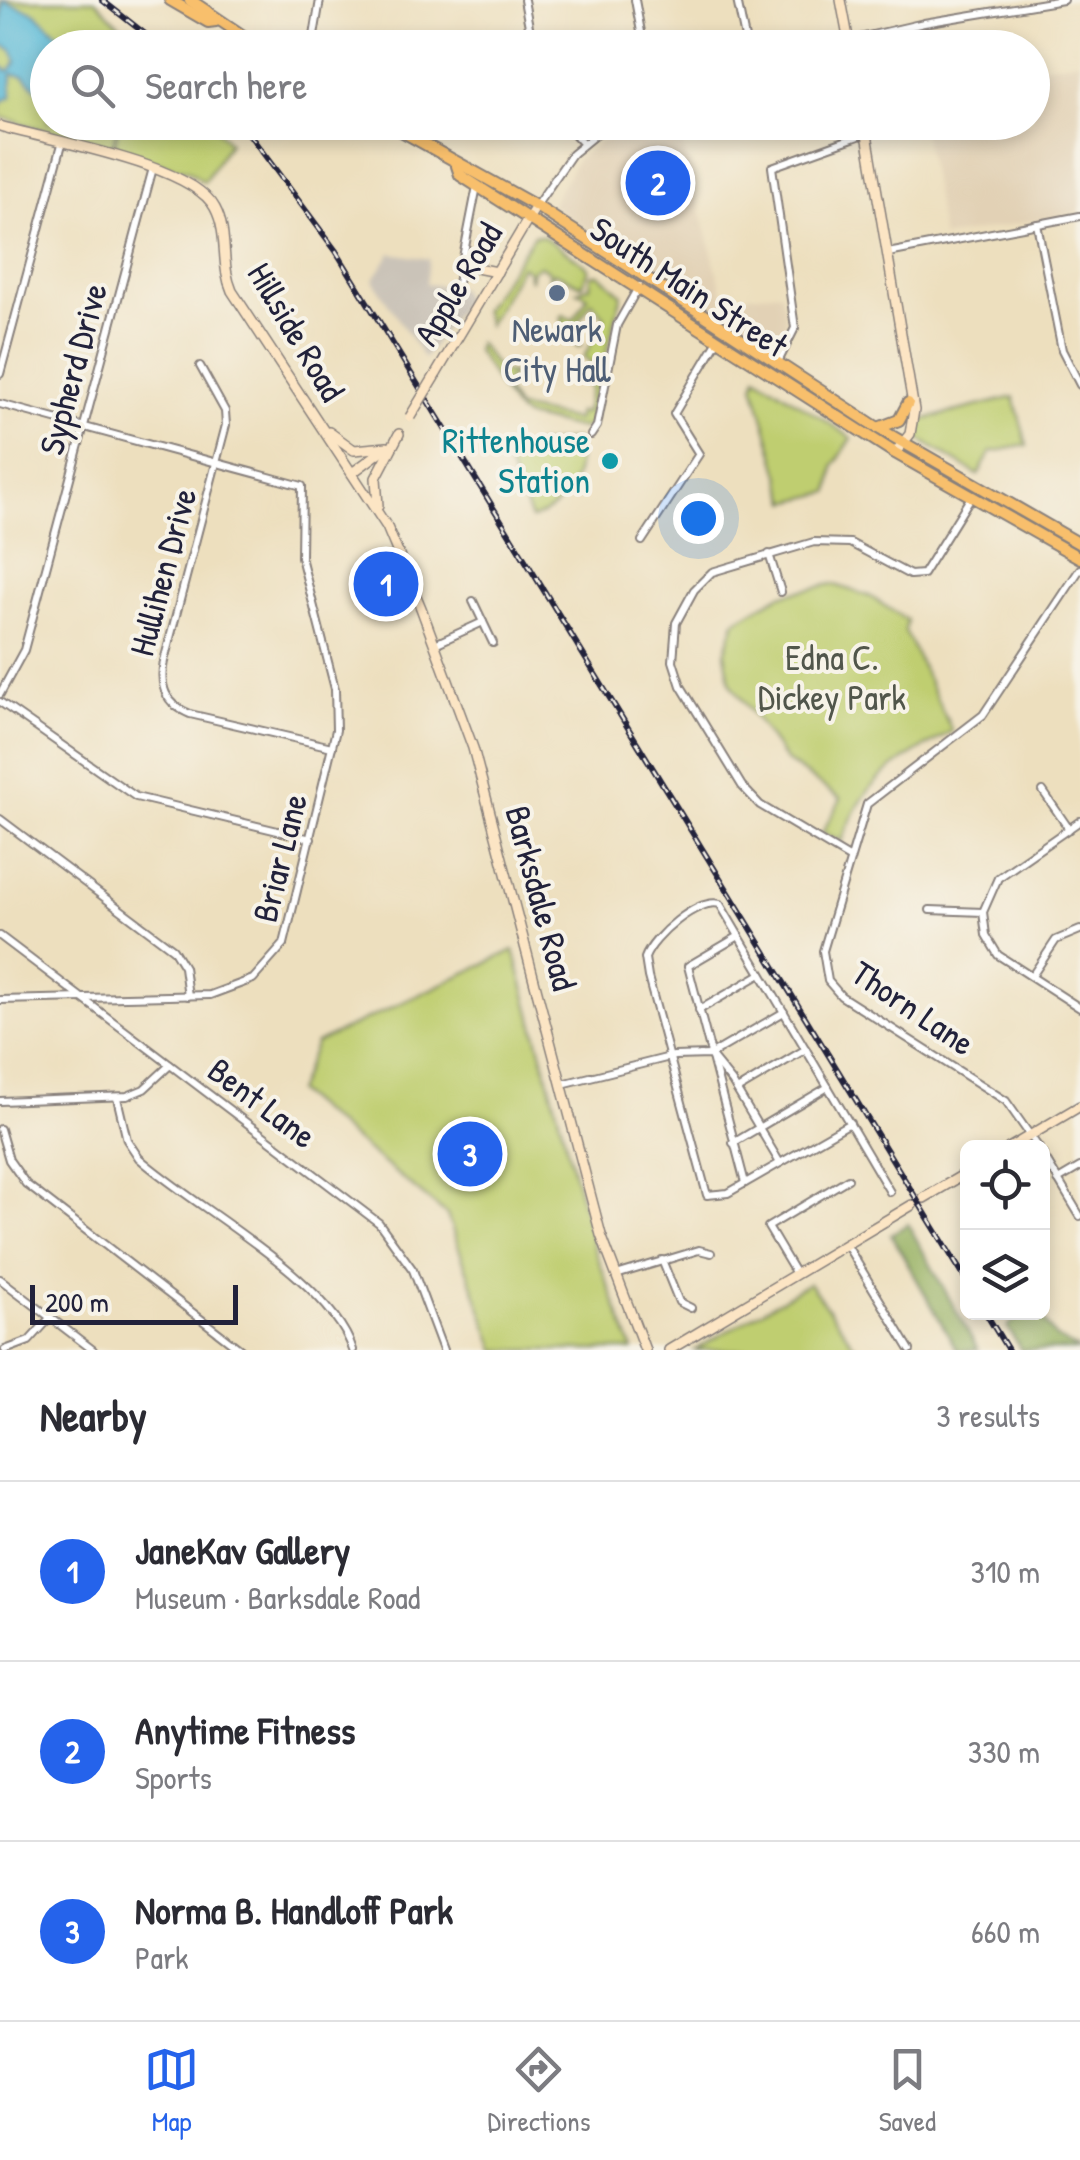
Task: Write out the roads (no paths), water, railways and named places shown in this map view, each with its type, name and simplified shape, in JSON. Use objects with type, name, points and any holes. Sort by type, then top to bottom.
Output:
[{"type":"main road","points":[[170,0],[208,22],[216,21]]},
{"type":"main road","points":[[190,0],[231,30]]},
{"type":"main road","name":"South Main Street","points":[[414,140],[456,166],[460,175],[722,327],[901,442],[1080,544]]},
{"type":"main road","name":"South Main Street","points":[[456,166],[466,164],[536,206],[706,330],[894,454],[1080,558]]},
{"type":"main road","points":[[706,330],[722,327]]},
{"type":"main road","points":[[719,339],[737,337]]},
{"type":"main road","points":[[878,428],[899,420],[908,397]]},
{"type":"street","points":[[315,30],[320,0]]},
{"type":"street","points":[[524,0],[530,30]]},
{"type":"street","points":[[635,0],[641,30]]},
{"type":"street","points":[[738,0],[744,30]]},
{"type":"street","points":[[841,0],[847,30]]},
{"type":"street","points":[[989,0],[992,14]]},
{"type":"street","points":[[913,30],[1063,0]]},
{"type":"street","name":"Hillside Road","points":[[0,126],[30,135]]},
{"type":"street","name":"Hillside Road","points":[[48,140],[190,181],[212,202],[223,228],[224,269],[232,291],[352,473]]},
{"type":"street","points":[[580,140],[583,143]]},
{"type":"street","name":"Apple Road","points":[[352,473],[387,447],[410,417],[536,206],[587,140]]},
{"type":"street","points":[[778,363],[794,336],[794,328],[772,167],[837,140]]},
{"type":"street","points":[[868,140],[908,397],[901,442],[894,454]]},
{"type":"street","points":[[0,374],[62,144]]},
{"type":"street","name":"Sypherd Drive","points":[[0,698],[24,650],[153,168]]},
{"type":"street","points":[[456,288],[477,185]]},
{"type":"street","points":[[888,253],[1080,216]]},
{"type":"street","points":[[1037,224],[1062,350],[1080,385]]},
{"type":"street","points":[[461,266],[497,272]]},
{"type":"street","points":[[591,435],[598,426],[617,325],[641,282]]},
{"type":"street","points":[[642,542],[699,454],[674,414],[719,339]]},
{"type":"street","points":[[0,404],[218,463],[227,417],[200,366]]},
{"type":"street","points":[[316,420],[354,450],[387,447]]},
{"type":"street","points":[[387,527],[376,497],[376,478],[398,434]]},
{"type":"street","name":"Briar Lane","points":[[0,1000],[188,996],[234,990],[262,972],[278,954],[294,918],[332,747],[337,700],[302,566],[302,486],[218,463]]},
{"type":"street","name":"Hullihen Drive","points":[[218,463],[164,661],[161,680],[166,697],[190,714],[332,747]]},
{"type":"street","name":"Barksdale Road","points":[[352,473],[387,527],[478,764],[615,1275],[645,1350]]},
{"type":"street","points":[[849,858],[750,796],[676,672],[672,650],[676,622],[694,590],[712,572],[832,540],[866,548],[910,574],[923,574],[971,497]]},
{"type":"street","points":[[769,554],[781,592]]},
{"type":"street","name":"Thorn Lane","points":[[1034,1140],[1006,1101],[841,996],[828,980],[823,951],[862,814],[874,794],[983,715],[1080,569]]},
{"type":"street","points":[[473,601],[493,643]]},
{"type":"street","points":[[435,644],[483,622]]},
{"type":"street","points":[[0,698],[136,797],[312,839]]},
{"type":"street","points":[[1043,791],[1069,829]]},
{"type":"street","points":[[0,819],[174,949],[184,967],[188,996]]},
{"type":"street","points":[[1080,821],[998,878],[983,912],[986,935],[998,955],[1080,1008]]},
{"type":"street","points":[[850,1123],[722,1196],[705,1192],[648,977],[644,958],[648,949],[661,935],[713,902],[720,904],[850,1123],[890,1192]]},
{"type":"street","points":[[930,910],[983,912]]},
{"type":"street","points":[[1032,976],[1056,940],[1080,930]]},
{"type":"street","name":"Bent Lane","points":[[0,936],[379,1223],[414,1270],[443,1350]]},
{"type":"street","points":[[739,936],[688,966],[745,1182]]},
{"type":"street","points":[[699,1010],[761,974]]},
{"type":"street","points":[[562,1084],[668,1057],[710,1055],[784,1012]]},
{"type":"street","points":[[737,1090],[806,1049]]},
{"type":"street","points":[[710,1055],[737,1090],[780,1163]]},
{"type":"street","points":[[0,1101],[117,1098],[144,1089],[170,1065]]},
{"type":"street","points":[[732,1143],[828,1087]]},
{"type":"street","points":[[117,1098],[127,1140],[139,1158],[315,1292],[340,1323],[353,1350]]},
{"type":"street","points":[[1023,1140],[1080,1106]]},
{"type":"street","points":[[0,1129],[9,1160],[26,1184],[241,1350]]},
{"type":"street","name":"Thorn Lane","points":[[1050,1166],[1080,1216]]},
{"type":"street","points":[[1058,1180],[1080,1167]]},
{"type":"street","points":[[924,1198],[960,1177]]},
{"type":"street","points":[[796,1274],[768,1226],[848,1179]]},
{"type":"street","points":[[669,1350],[912,1204]]},
{"type":"street","points":[[846,1244],[910,1350]]},
{"type":"street","points":[[615,1275],[699,1250],[711,1253]]},
{"type":"street","points":[[662,1260],[678,1302],[691,1308]]},
{"type":"street","points":[[0,1279],[93,1350]]},
{"type":"street","points":[[5,1350],[29,1341],[50,1318]]},
{"type":"water","points":[[3,1],[34,12],[54,30],[30,30],[30,82],[24,76],[12,74],[11,97],[0,102],[0,65],[9,71],[17,61],[12,50],[0,44]]},
{"type":"railway","points":[[102,0],[140,30]]},
{"type":"railway","points":[[253,140],[336,251],[960,1270]]},
{"type":"railway","points":[[990,1320],[1008,1350]]},
{"type":"place","name":"Anytime Fitness","points":[[658,183]]},
{"type":"place","name":"Newark City Hall","points":[[557,293]]},
{"type":"place","name":"Rittenhouse Station","points":[[610,461]]},
{"type":"place","name":"JaneKav Gallery","points":[[386,584]]},
{"type":"place","name":"Norma B. Handloff Park","points":[[470,1154]]},
{"type":"park label","name":"Edna C. Dickey Park","points":[[832,678]]}]
